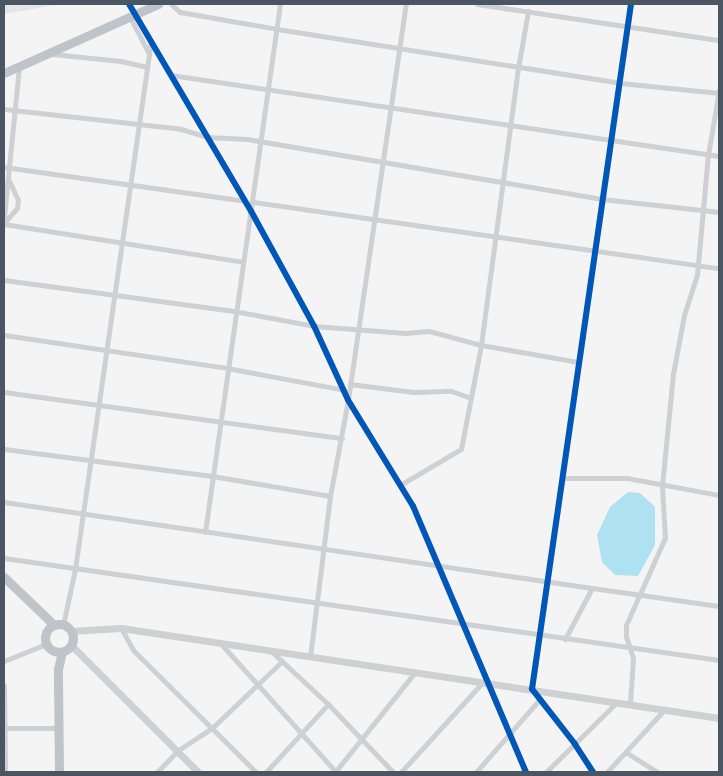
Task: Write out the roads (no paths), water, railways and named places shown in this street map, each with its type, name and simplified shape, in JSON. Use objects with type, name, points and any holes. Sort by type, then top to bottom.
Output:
[{"type":"highway","points":[[4,73],[158,4]]},
{"type":"highway","points":[[4,577],[36,610],[63,627],[71,645],[62,652],[58,669],[59,772]]},
{"type":"highway","points":[[36,610],[46,631],[49,647],[58,669]]},
{"type":"highway","points":[[46,631],[63,627]]},
{"type":"highway","points":[[49,647],[62,652]]},
{"type":"street","points":[[129,4],[149,54]]},
{"type":"street","points":[[171,4],[180,12],[518,68],[620,83],[719,92],[708,155],[696,264],[697,275],[684,315],[673,374],[662,486],[665,538],[626,625],[629,647],[633,658],[634,676],[630,703]]},
{"type":"street","points":[[205,532],[221,422],[234,311],[252,211],[280,4]]},
{"type":"street","points":[[310,657],[330,496],[348,400],[406,4]]},
{"type":"street","points":[[478,4],[719,40]]},
{"type":"street","points":[[593,772],[575,744],[532,689],[539,636],[550,579],[578,362],[596,252],[631,4]]},
{"type":"street","points":[[400,485],[443,458],[458,454],[481,344],[494,237],[528,11]]},
{"type":"street","points":[[133,15],[151,40],[252,211],[314,326],[348,400],[400,485],[441,568],[486,682],[511,734],[526,772]]},
{"type":"street","points":[[151,40],[122,241],[116,296],[89,462],[75,569],[63,627],[121,628],[222,645],[415,671],[719,718]]},
{"type":"street","points":[[49,53],[122,61],[147,67]]},
{"type":"street","points":[[4,217],[8,179],[6,167],[19,67]]},
{"type":"street","points":[[171,75],[511,123],[719,156]]},
{"type":"street","points":[[4,109],[181,129],[207,137],[261,142],[602,199],[702,212],[719,212]]},
{"type":"street","points":[[6,167],[245,201]]},
{"type":"street","points":[[8,179],[18,200],[16,208],[4,224],[122,241],[243,262]]},
{"type":"street","points":[[253,202],[719,268]]},
{"type":"street","points":[[4,280],[234,311],[314,326],[405,333],[429,331],[481,344],[578,362]]},
{"type":"street","points":[[4,335],[227,368],[344,390]]},
{"type":"street","points":[[350,384],[413,392],[451,391],[471,398]]},
{"type":"street","points":[[4,392],[342,438]]},
{"type":"street","points":[[4,449],[89,462],[212,476],[330,496]]},
{"type":"street","points":[[563,478],[602,476],[719,495]]},
{"type":"street","points":[[4,502],[83,516],[205,532],[441,568],[550,579],[592,588],[719,606]]},
{"type":"street","points":[[4,558],[318,601],[539,636],[719,660]]},
{"type":"street","points":[[565,639],[592,588]]},
{"type":"street","points":[[121,628],[133,650],[256,772]]},
{"type":"street","points":[[71,645],[198,772]]},
{"type":"street","points":[[222,645],[336,772],[415,671]]},
{"type":"street","points":[[4,661],[49,647]]},
{"type":"street","points":[[272,652],[328,704],[393,772]]},
{"type":"street","points":[[158,772],[177,752],[212,728],[282,661]]},
{"type":"street","points":[[401,772],[486,682]]},
{"type":"street","points":[[4,685],[5,772]]},
{"type":"street","points":[[476,772],[540,699]]},
{"type":"street","points":[[546,772],[618,701]]},
{"type":"street","points":[[266,772],[328,704]]},
{"type":"street","points":[[607,772],[627,753],[665,709]]},
{"type":"street","points":[[4,728],[58,728]]},
{"type":"street","points":[[627,753],[658,772]]},
{"type":"water","points":[[628,492],[640,493],[655,507],[655,545],[638,576],[615,575],[602,562],[597,535],[610,507]]}]
